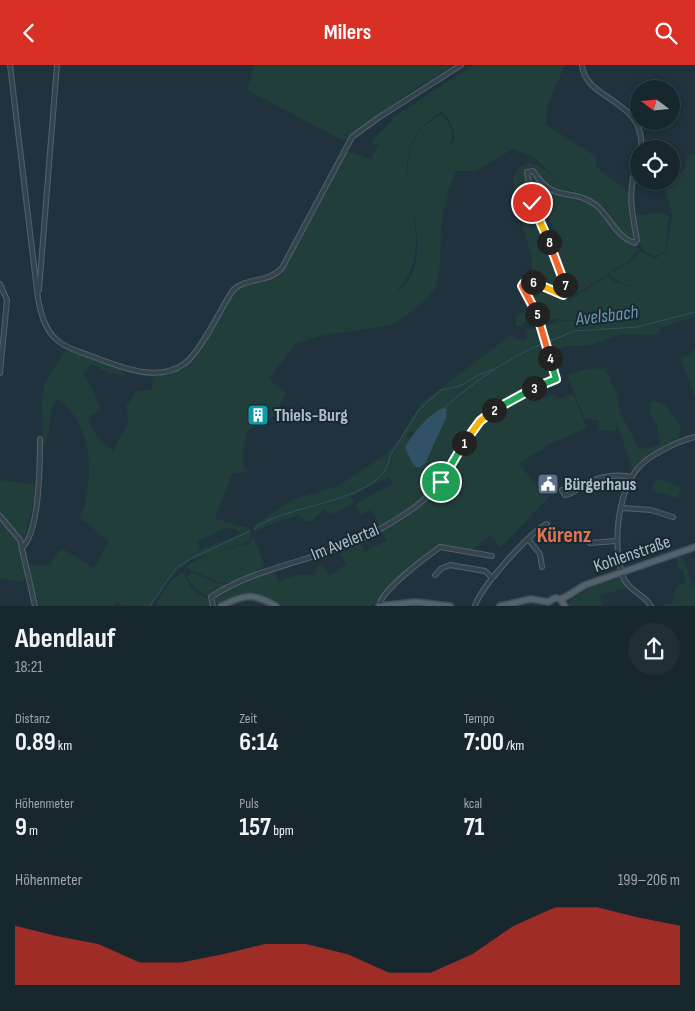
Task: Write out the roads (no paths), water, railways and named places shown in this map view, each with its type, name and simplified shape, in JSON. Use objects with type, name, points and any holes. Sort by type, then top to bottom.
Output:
[{"type":"main road","name":"Kohlenstraße","points":[[500,606],[526,599],[549,604],[555,598],[560,599],[578,589],[695,547]]},
{"type":"main road","name":"Kohlenstraße","points":[[560,599],[565,605],[578,589]]},
{"type":"main road","points":[[220,606],[240,597],[251,596],[260,597],[276,606]]},
{"type":"main road","points":[[379,606],[423,603],[449,606]]},
{"type":"street","points":[[10,65],[38,299],[44,322],[53,336],[70,348],[134,371],[157,372],[179,367],[191,357],[233,290],[244,283],[268,278],[282,268],[352,137],[378,118],[461,65]]},
{"type":"street","points":[[38,299],[57,65]]},
{"type":"street","points":[[582,65],[586,80],[634,117],[639,131],[640,140]]},
{"type":"street","name":"Im Avelertal","points":[[213,606],[211,597],[259,572],[354,543],[409,512],[436,488],[464,443],[484,417],[509,400],[556,379],[538,315],[523,284],[534,282],[563,295],[567,290],[552,249],[533,207],[528,172],[533,171],[542,185],[550,190],[580,197],[597,206],[612,227],[635,243],[637,240],[631,209],[631,190]]},
{"type":"street","points":[[0,284],[7,300],[0,373]]},
{"type":"street","points":[[651,606],[645,598],[627,583],[622,572],[616,541],[622,508],[632,477],[645,461],[682,441],[695,437]]},
{"type":"street","points":[[22,548],[28,538],[40,493],[40,439]]},
{"type":"street","points":[[562,490],[565,495],[572,494],[583,485],[600,478],[632,477]]},
{"type":"street","points":[[622,508],[651,510],[673,517]]},
{"type":"street","points":[[0,516],[16,534],[22,548],[26,575],[36,606]]},
{"type":"street","points":[[475,606],[482,589],[491,577],[547,524]]},
{"type":"street","points":[[529,540],[540,554],[542,567]]},
{"type":"street","points":[[590,543],[616,541]]},
{"type":"street","points":[[379,606],[383,598],[412,567],[440,547],[492,556]]},
{"type":"street","points":[[435,575],[442,568],[450,565],[485,571],[491,577]]},
{"type":"water","points":[[444,408],[447,409],[446,418],[425,464],[419,468],[414,466],[405,448],[416,431],[427,419]]},
{"type":"waterway","name":"Avelsbach","points":[[547,342],[575,331],[637,327],[695,312]]},
{"type":"waterway","name":"Avelsbach","points":[[444,408],[491,371],[544,343]]},
{"type":"waterway","name":"Avelsbach","points":[[391,454],[419,410],[441,390],[460,386],[480,374],[494,369]]},
{"type":"waterway","name":"Avelsbach","points":[[254,529],[269,520],[288,513],[354,493],[372,483],[385,471],[390,455]]},
{"type":"waterway","name":"Avelsbach","points":[[178,567],[192,558],[250,531]]},
{"type":"waterway","name":"Avelsbach","points":[[150,606],[176,568]]},
{"type":"place","name":"Thiels-Burg","points":[[258,415]]},
{"type":"place","name":"Bürgerhaus","points":[[548,484]]},
{"type":"district","name":"Kürenz","points":[[564,535]]}]
